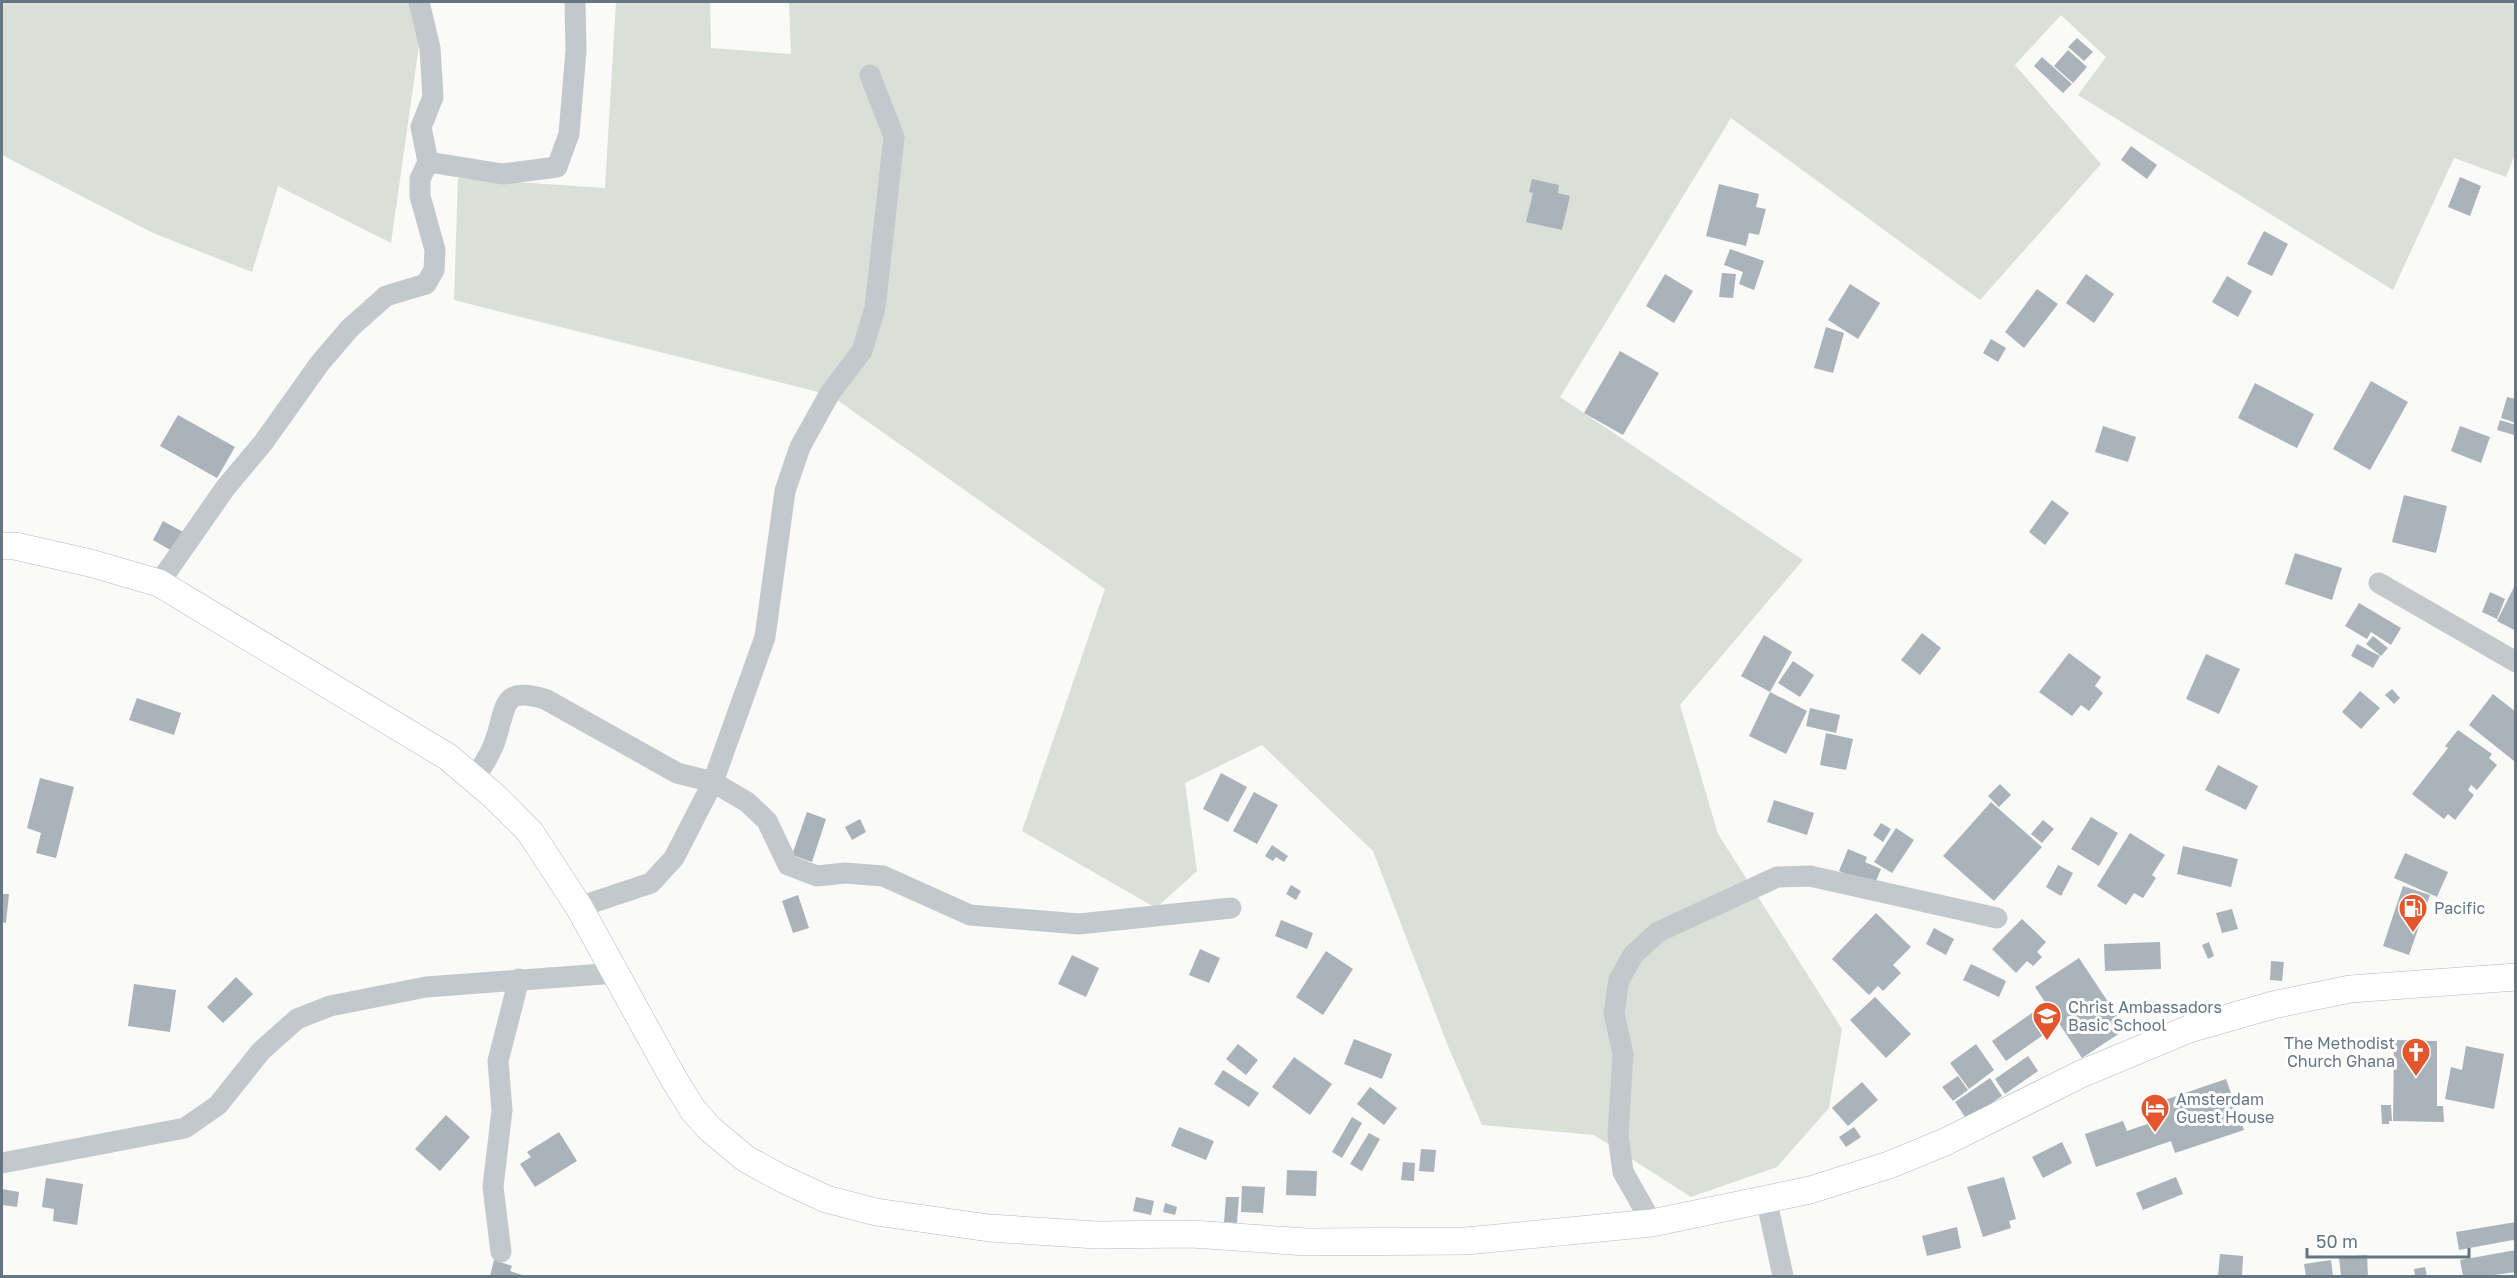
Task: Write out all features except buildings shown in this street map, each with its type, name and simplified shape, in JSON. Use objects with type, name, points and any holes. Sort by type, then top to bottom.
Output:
[{"type":"main road","points":[[2,546],[15,546],[90,563],[159,583],[448,757],[530,832],[579,907],[693,1110],[725,1144],[781,1178],[826,1199],[876,1212],[989,1228],[1096,1235],[1192,1234],[1307,1242],[1466,1241],[1652,1223],[1810,1190],[1889,1165],[1946,1142],[2081,1074],[2189,1029],[2273,1005],[2350,989],[2516,977]]},
{"type":"street","points":[[159,583],[226,487],[263,443],[320,363],[350,328],[386,296],[426,284],[434,270],[435,250],[420,196],[420,180],[428,162],[421,127],[433,97],[430,48],[419,2]]},
{"type":"street","points":[[428,162],[503,174],[557,166],[569,134],[576,51],[575,2]]},
{"type":"street","points":[[579,907],[651,883],[674,858],[713,782],[765,637],[785,491],[800,447],[830,393],[862,351],[876,308],[894,136],[870,75]]},
{"type":"street","points":[[2379,583],[2516,662]]},
{"type":"street","points":[[474,780],[496,740],[503,707],[514,695],[525,694],[545,699],[677,773],[713,782],[747,802],[767,821],[788,865],[816,876],[845,873],[883,876],[970,915],[1079,924],[1231,908]]},
{"type":"street","points":[[1652,1223],[1623,1172],[1618,1135],[1623,1054],[1614,1013],[1619,980],[1633,955],[1658,932],[1777,877],[1810,876],[1997,918]]},
{"type":"street","points":[[2,1163],[185,1128],[218,1105],[261,1051],[297,1019],[330,1005],[426,987],[617,974]]},
{"type":"street","points":[[501,1252],[493,1187],[502,1110],[498,1061],[519,979]]},
{"type":"street","points":[[1766,1198],[1783,1276]]},
{"type":"shaded area","points":[[2,2],[407,2],[424,10],[391,243],[278,186],[252,272],[153,233],[2,155]]},
{"type":"shaded area","points":[[616,2],[710,2],[711,48],[791,54],[789,2],[2515,2],[2515,154],[2506,177],[2454,158],[2393,290],[2078,95],[2106,57],[2061,15],[2015,65],[2101,164],[1980,300],[1731,118],[1560,397],[1803,560],[1680,705],[1718,834],[1842,1029],[1829,1108],[1777,1167],[1691,1197],[1594,1135],[1482,1125],[1448,1046],[1373,851],[1262,745],[1185,783],[1197,871],[1156,908],[1022,831],[1105,589],[830,395],[454,300],[458,178],[605,188]]},
{"type":"place","name":"Pacific","points":[[2413,934]]},
{"type":"place","name":"Christ Ambassadors Basic School","points":[[2047,1042]]},
{"type":"place","name":"The Methodist Church Ghana","points":[[2416,1078]]},
{"type":"place","name":"Amsterdam Guest House","points":[[2155,1134]]}]
